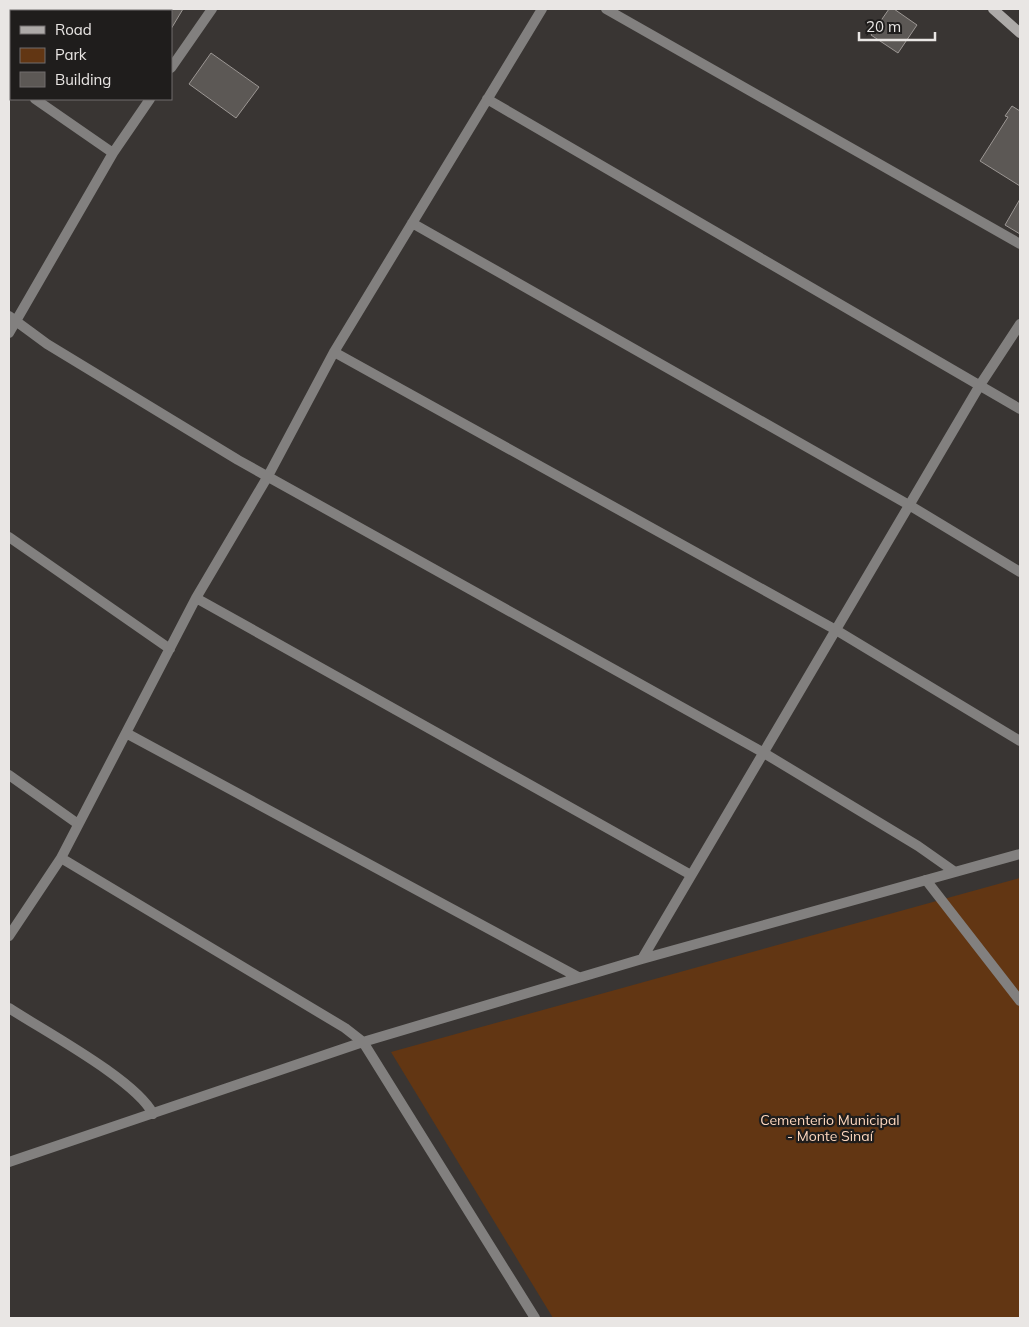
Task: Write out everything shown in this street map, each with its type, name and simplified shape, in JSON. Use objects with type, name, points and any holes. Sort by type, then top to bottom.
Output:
[{"type":"street","points":[[172,67],[212,9]]},
{"type":"street","points":[[9,936],[60,858],[196,598],[268,476],[334,352],[542,9]]},
{"type":"street","points":[[606,9],[1020,244]]},
{"type":"street","points":[[993,9],[1020,33]]},
{"type":"street","points":[[487,99],[1020,409]]},
{"type":"street","points":[[36,100],[114,153]]},
{"type":"street","points":[[9,333],[12,319],[114,153],[149,100]]},
{"type":"street","points":[[412,223],[909,505],[1020,572]]},
{"type":"street","points":[[12,319],[48,344],[238,460],[764,753],[918,846],[955,872]]},
{"type":"street","points":[[642,958],[980,385],[1020,324]]},
{"type":"street","points":[[334,352],[836,630],[1020,740]]},
{"type":"street","points":[[9,537],[170,649]]},
{"type":"street","points":[[196,598],[692,875]]},
{"type":"street","points":[[126,733],[578,977]]},
{"type":"street","points":[[9,775],[78,824]]},
{"type":"street","points":[[9,1162],[363,1042],[642,958],[1020,854]]},
{"type":"street","points":[[60,858],[344,1028],[363,1042],[535,1318]]},
{"type":"street","points":[[926,880],[1020,1001]]},
{"type":"street","points":[[9,1008],[117,1078],[147,1102],[153,1114]]},
{"type":"green space","name":"Cementerio Municipal - Monte Sinaí","points":[[1020,878],[1020,1318],[553,1318],[391,1052]]},
{"type":"building","points":[[63,9],[96,9],[95,10]]},
{"type":"building","points":[[183,9],[172,27],[172,10],[142,10]]},
{"type":"building","points":[[889,9],[894,9],[917,25],[898,53],[871,35]]},
{"type":"building","points":[[211,53],[259,87],[236,118],[189,84]]},
{"type":"building","points":[[1012,106],[1020,111],[1020,186],[980,161],[1008,117],[1005,116]]},
{"type":"building","points":[[1020,199],[1020,234],[1005,225]]}]
